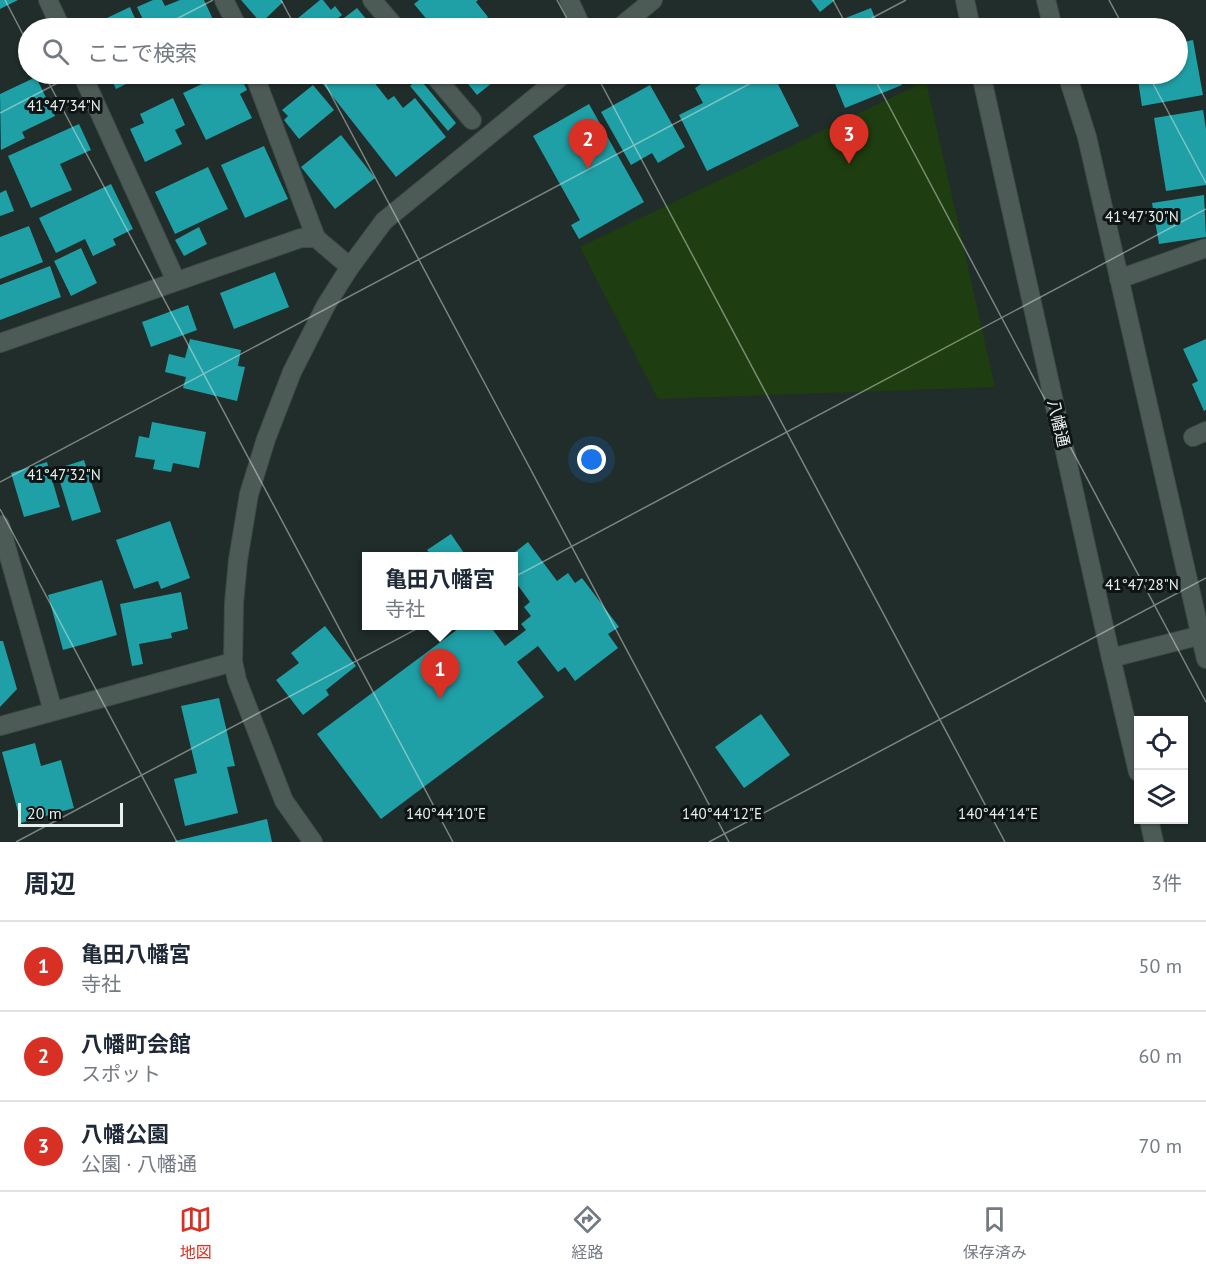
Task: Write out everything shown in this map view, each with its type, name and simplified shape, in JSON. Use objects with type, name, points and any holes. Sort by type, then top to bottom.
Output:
[{"type":"street","points":[[48,0],[56,18]]},
{"type":"street","points":[[224,0],[233,18]]},
{"type":"street","points":[[372,0],[387,18]]},
{"type":"street","points":[[569,0],[577,18]]},
{"type":"street","points":[[631,18],[653,0]]},
{"type":"street","points":[[964,0],[968,18]]},
{"type":"street","points":[[1046,0],[1050,18]]},
{"type":"street","points":[[87,84],[176,281]]},
{"type":"street","points":[[258,84],[316,238],[350,267]]},
{"type":"street","points":[[441,84],[472,120]]},
{"type":"street","points":[[313,842],[284,801],[237,680],[233,662],[234,603],[238,560],[249,494],[266,439],[292,372],[326,305],[350,267],[384,221],[552,84]]},
{"type":"street","name":"八幡通","points":[[983,84],[1138,770]]},
{"type":"street","points":[[1070,84],[1087,137],[1204,635],[1206,659]]},
{"type":"street","points":[[0,343],[301,238],[316,238]]},
{"type":"street","points":[[1119,279],[1206,248]]},
{"type":"street","points":[[0,525],[53,711]]},
{"type":"street","points":[[1111,658],[1204,635]]},
{"type":"street","points":[[0,726],[233,662]]},
{"type":"street","points":[[1150,824],[1154,842]]},
{"type":"green space","points":[[920,84],[927,84],[995,387],[658,399],[580,247]]},
{"type":"building","points":[[0,0],[18,0],[0,9]]},
{"type":"building","points":[[153,0],[162,0],[165,6],[180,0],[204,0],[212,18],[142,18],[137,7]]},
{"type":"building","points":[[241,0],[281,0],[283,2],[266,18],[257,18]]},
{"type":"building","points":[[320,0],[323,0],[331,10],[335,6],[342,15],[338,18],[298,18]]},
{"type":"building","points":[[419,0],[478,0],[476,2],[488,17],[426,18],[414,4]]},
{"type":"building","points":[[811,0],[835,0],[820,12]]},
{"type":"building","points":[[130,7],[135,18],[107,18]]},
{"type":"building","points":[[357,8],[365,18],[344,18]]},
{"type":"building","points":[[871,8],[875,18],[846,18]]},
{"type":"building","points":[[1193,40],[1203,95],[1142,106],[1139,84],[1188,84],[1188,41]]},
{"type":"building","points":[[21,84],[39,84],[55,116],[22,132],[25,138],[1,150],[0,94]]},
{"type":"building","points":[[114,84],[126,84],[116,89]]},
{"type":"building","points":[[202,84],[244,84],[247,90],[240,94],[252,118],[206,140],[183,93]]},
{"type":"building","points":[[323,84],[375,84],[388,100],[394,96],[403,108],[415,98],[446,137],[396,177]]},
{"type":"building","points":[[424,84],[456,123],[448,131],[410,86]]},
{"type":"building","points":[[468,84],[491,84],[477,95]]},
{"type":"building","points":[[701,84],[778,84],[799,126],[707,171],[679,115],[703,103],[695,88]]},
{"type":"building","points":[[835,84],[902,85],[845,108]]},
{"type":"building","points":[[313,85],[334,110],[299,139],[284,120],[288,116],[282,110]]},
{"type":"building","points":[[650,85],[685,147],[658,163],[652,153],[631,165],[601,112]]},
{"type":"building","points":[[173,98],[185,125],[175,130],[182,144],[145,162],[130,129],[144,123],[140,114]]},
{"type":"building","points":[[589,104],[644,202],[579,239],[571,225],[580,220],[533,136]]},
{"type":"building","points":[[1203,110],[1206,129],[1206,185],[1166,191],[1154,118]]},
{"type":"building","points":[[79,124],[91,150],[60,164],[72,190],[31,208],[8,156]]},
{"type":"building","points":[[341,135],[375,178],[335,209],[301,167]]},
{"type":"building","points":[[264,146],[288,199],[245,218],[221,165]]},
{"type":"building","points":[[208,167],[228,209],[175,234],[155,192]]},
{"type":"building","points":[[111,184],[133,229],[113,239],[116,245],[93,256],[85,239],[56,253],[39,218]]},
{"type":"building","points":[[6,190],[14,211],[0,216],[0,193]]},
{"type":"building","points":[[1204,195],[1206,237],[1159,244],[1152,203]]},
{"type":"building","points":[[29,226],[43,262],[0,279],[0,237]]},
{"type":"building","points":[[199,227],[207,244],[184,256],[175,240]]},
{"type":"building","points":[[81,248],[97,283],[71,296],[54,261]]},
{"type":"building","points":[[50,266],[61,297],[0,320],[0,285]]},
{"type":"building","points":[[275,272],[289,307],[234,329],[220,293]]},
{"type":"building","points":[[188,305],[197,330],[151,347],[142,322]]},
{"type":"building","points":[[190,339],[241,350],[238,366],[245,367],[237,401],[183,388],[186,377],[165,372],[169,354],[185,358]]},
{"type":"building","points":[[1206,339],[1206,410],[1204,411],[1192,384],[1198,381],[1183,349]]},
{"type":"building","points":[[152,422],[206,432],[199,468],[173,463],[171,472],[153,469],[155,460],[135,457],[139,436],[149,438]]},
{"type":"building","points":[[84,460],[101,512],[72,521],[56,469]]},
{"type":"building","points":[[47,462],[60,507],[24,517],[11,473]]},
{"type":"building","points":[[170,521],[190,578],[161,589],[158,581],[134,589],[116,540]]},
{"type":"building","points":[[451,534],[463,552],[429,552],[427,550]]},
{"type":"building","points":[[528,542],[557,581],[568,573],[575,583],[582,578],[619,627],[608,634],[618,648],[575,681],[565,667],[558,672],[538,646],[517,662],[544,697],[381,819],[317,734],[457,630],[493,630],[505,646],[526,630],[521,624],[531,616],[524,607],[530,602],[518,586],[518,552],[515,552]]},
{"type":"building","points":[[102,580],[117,635],[63,650],[48,595]]},
{"type":"building","points":[[181,592],[188,629],[171,633],[172,638],[139,644],[143,664],[132,666],[120,604]]},
{"type":"building","points":[[325,626],[356,666],[326,690],[329,695],[303,715],[276,680],[299,663],[291,653]]},
{"type":"building","points":[[0,641],[3,641],[17,689],[0,707]]},
{"type":"building","points":[[219,698],[235,766],[227,767],[238,813],[185,826],[174,779],[197,773],[181,706]]},
{"type":"building","points":[[761,714],[790,755],[744,788],[715,747]]},
{"type":"building","points":[[35,743],[41,766],[61,760],[74,808],[21,823],[2,752]]},
{"type":"building","points":[[267,819],[272,842],[175,842],[175,841]]},
{"type":"place","name":"八幡公園","points":[[849,164]]},
{"type":"place","name":"八幡町会館","points":[[588,169]]},
{"type":"place","name":"亀田八幡宮","points":[[440,699]]}]
